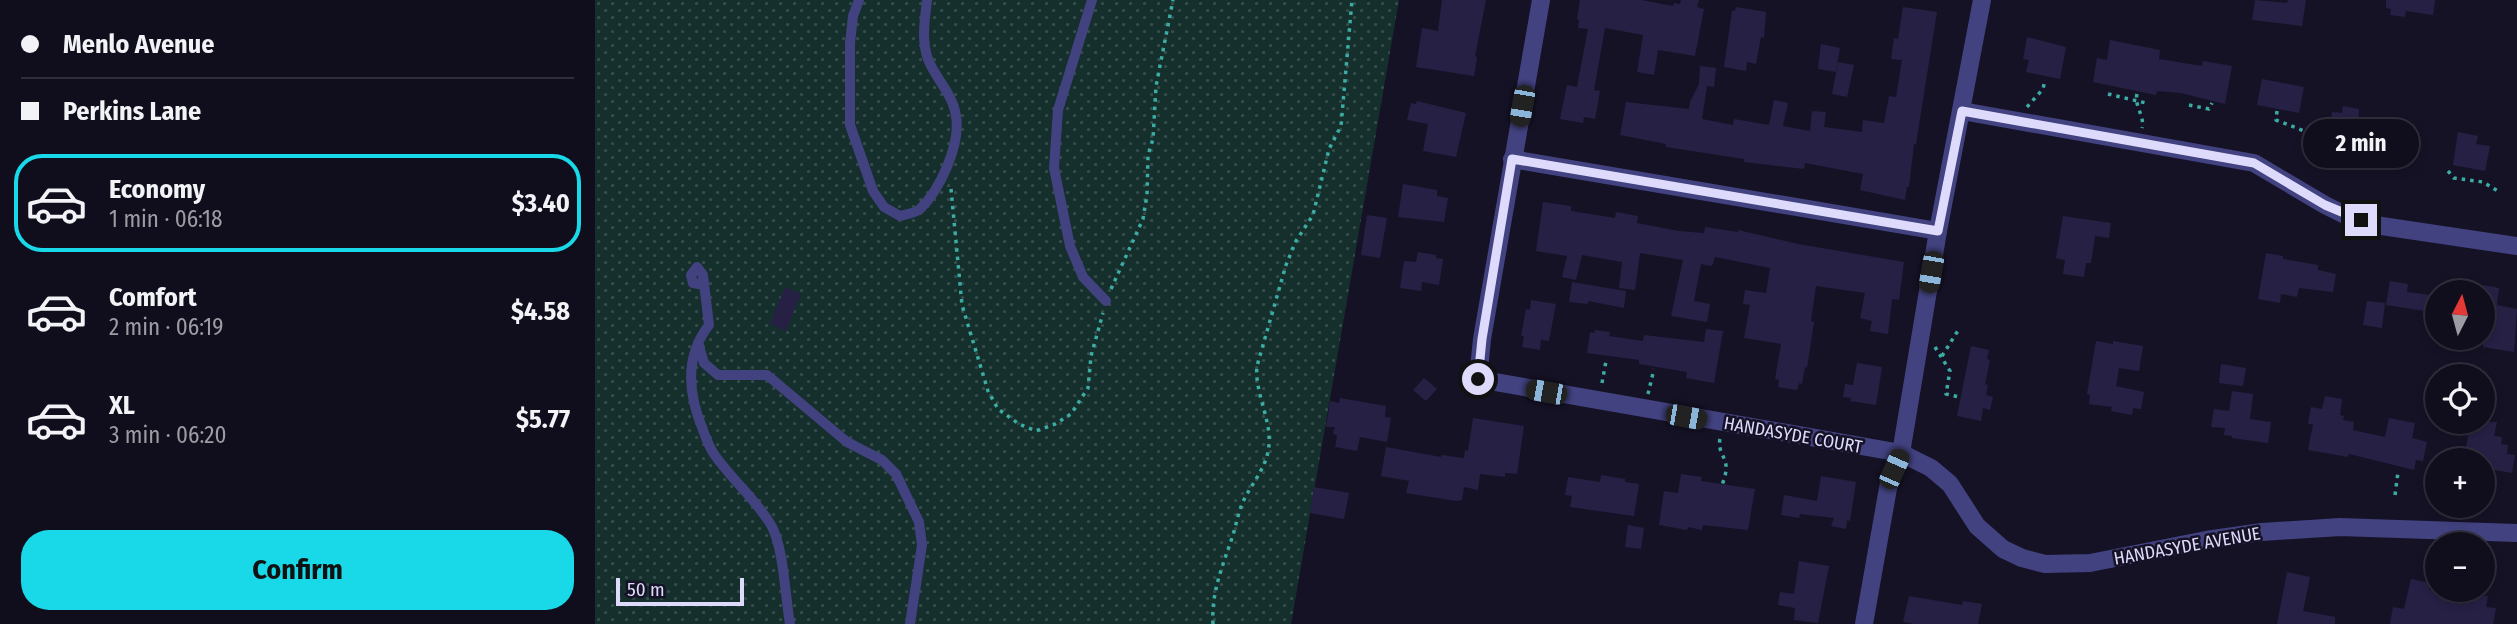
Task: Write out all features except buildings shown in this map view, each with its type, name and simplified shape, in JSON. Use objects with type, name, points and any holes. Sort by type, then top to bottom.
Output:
[{"type":"street","points":[[1541,0],[1512,159],[1938,231]]},
{"type":"street","points":[[1864,624],[1890,477],[1901,453],[1938,231],[1982,0]]},
{"type":"street","points":[[1962,111],[2254,163],[2325,205],[2375,225],[2517,246]]},
{"type":"street","name":"HANDASYDE COURT","points":[[1512,159],[1482,339],[1478,379],[1901,453]]},
{"type":"street","name":"HANDASYDE AVENUE","points":[[1901,453],[1931,468],[1950,484],[1977,526],[2003,549],[2045,564],[2089,563],[2262,532],[2340,527],[2517,533]]},
{"type":"lane","points":[[859,0],[853,16],[851,43],[850,125],[873,191],[884,207],[900,216],[919,211],[944,174],[955,141],[956,116],[944,86],[928,59],[923,36],[927,0]]},
{"type":"lane","points":[[1092,0],[1058,110],[1054,168],[1070,246],[1083,277],[1106,301]]},
{"type":"lane","points":[[704,285],[709,325],[698,343],[691,365],[690,385],[694,409],[713,453],[755,502],[772,527],[778,547],[790,624]]},
{"type":"lane","points":[[698,343],[704,363],[718,375],[768,375],[847,442],[882,460],[896,474],[919,522],[922,545],[910,624]]},
{"type":"path","points":[[1213,624],[1216,582],[1241,505],[1267,456],[1267,422],[1259,396],[1257,366],[1286,265],[1296,241],[1313,215],[1329,149],[1341,126],[1352,0]]},
{"type":"path","points":[[2021,121],[2029,104],[2043,89],[2045,80]]},
{"type":"path","points":[[2108,94],[2146,103]]},
{"type":"path","points":[[2137,94],[2135,101],[2143,122],[2139,141]]},
{"type":"path","points":[[2189,105],[2209,109],[2212,103]]},
{"type":"path","points":[[2277,111],[2276,120],[2312,134]]},
{"type":"path","points":[[2332,163],[2356,167],[2360,154]]},
{"type":"path","points":[[2448,171],[2454,178],[2483,182],[2501,193]]},
{"type":"path","points":[[2470,173],[2470,180]]},
{"type":"path","points":[[1923,320],[1933,345],[1950,370],[1946,394],[1959,397]]},
{"type":"path","points":[[1942,356],[1959,329]]},
{"type":"path","points":[[1599,402],[1606,361]]},
{"type":"path","points":[[1644,410],[1654,369]]},
{"type":"path","points":[[1721,437],[1720,453],[1725,460],[1726,469],[1721,488]]},
{"type":"path","points":[[2395,495],[2398,472]]},
{"type":"green space","points":[[595,0],[1399,0],[1291,624],[595,624]]},
{"type":"route","points":[[1478,379],[1482,339],[1512,159],[1938,231],[1962,111],[2254,163],[2325,205],[2361,220]]}]
